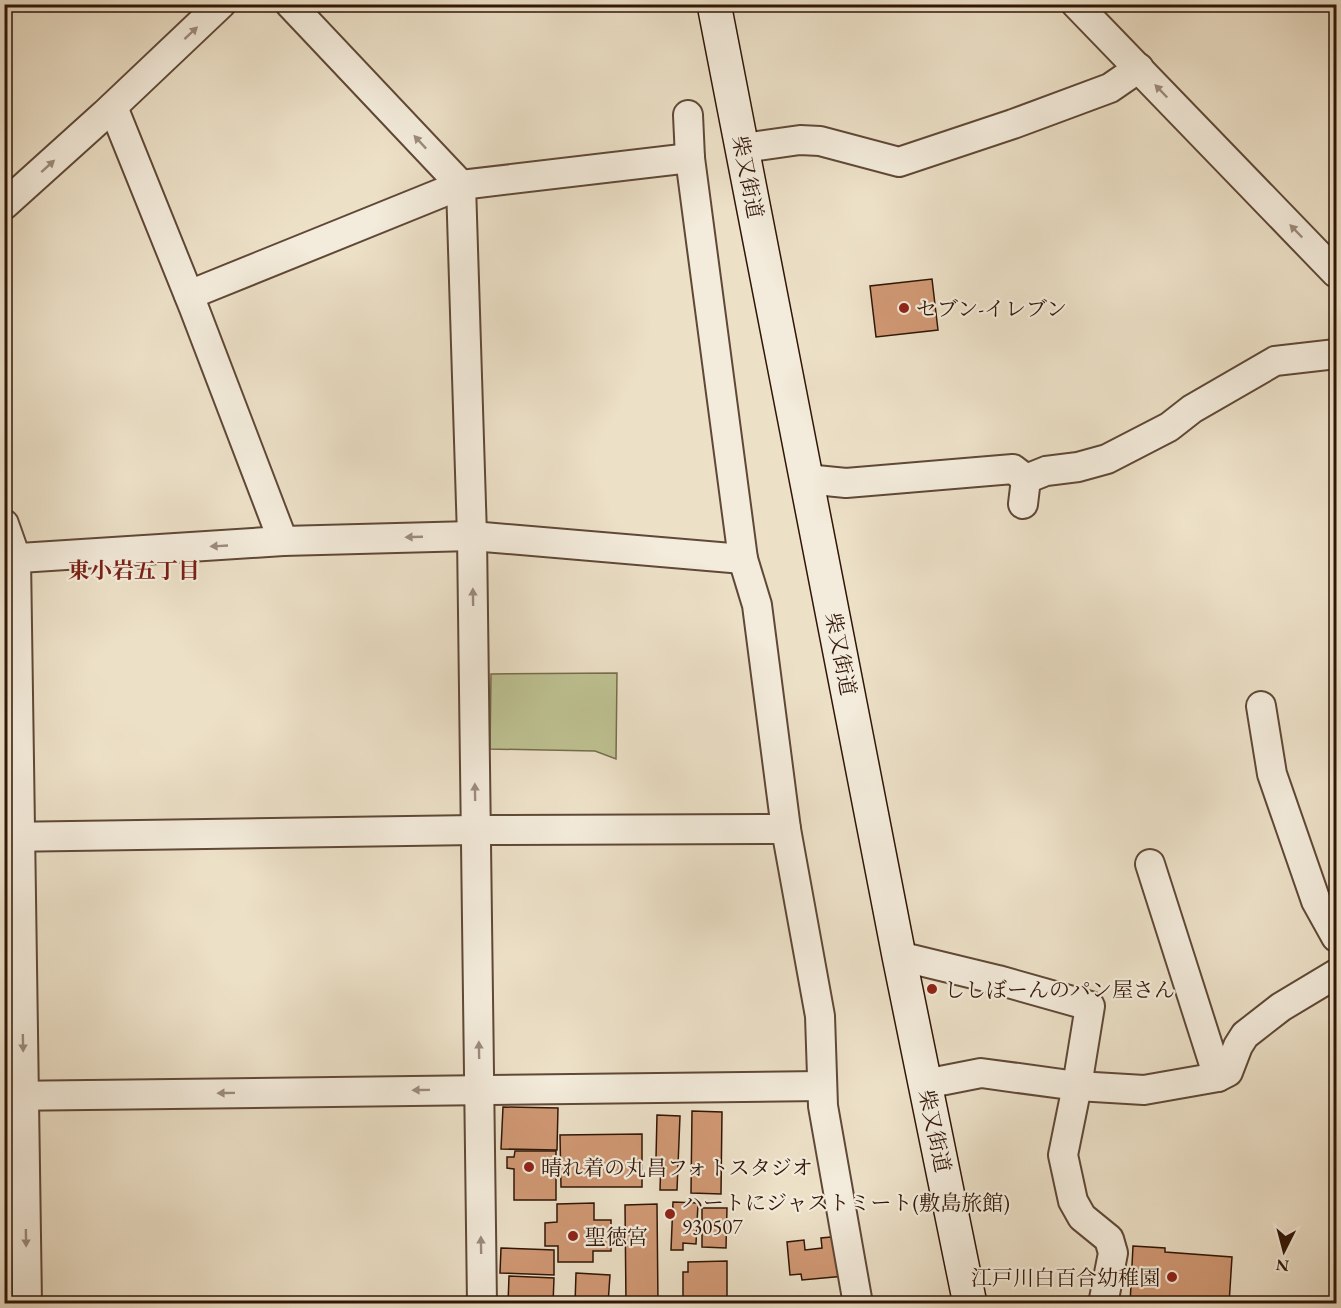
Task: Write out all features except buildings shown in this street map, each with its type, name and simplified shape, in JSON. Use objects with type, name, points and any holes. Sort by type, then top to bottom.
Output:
[{"type":"main road","name":"柴又街道","points":[[714,4],[899,956],[970,1304]]},
{"type":"street","points":[[4,205],[113,107],[221,4]]},
{"type":"street","points":[[290,4],[461,185],[472,536],[482,1304]]},
{"type":"street","points":[[1076,4],[1336,273]]},
{"type":"street","points":[[743,148],[800,140],[820,141],[899,162],[1013,124],[1110,88],[1139,68]]},
{"type":"street","points":[[113,107],[189,295],[283,541]]},
{"type":"street","points":[[688,116],[690,158],[743,559],[757,605],[786,829],[820,1016],[823,1106],[858,1304]]},
{"type":"street","points":[[189,295],[461,185],[690,158]]},
{"type":"street","points":[[806,479],[846,483],[1013,469],[1024,491],[1046,471],[1078,467],[1107,459],[1169,427],[1192,409],[1275,361],[1336,354]]},
{"type":"street","points":[[4,524],[10,559],[14,1096],[27,1304]]},
{"type":"street","points":[[10,559],[283,541],[472,536],[743,559]]},
{"type":"street","points":[[1261,706],[1272,774],[1312,892],[1336,937]]},
{"type":"street","points":[[12,837],[475,830],[786,829]]},
{"type":"street","points":[[1150,864],[1218,1077]]},
{"type":"street","points":[[899,956],[998,980],[1090,1006],[1063,1155],[1073,1201],[1082,1217],[1109,1239],[1113,1253],[1103,1304]]},
{"type":"street","points":[[925,1084],[981,1073],[1077,1086],[1144,1090],[1218,1077],[1228,1072],[1245,1035],[1281,1007],[1336,974]]},
{"type":"street","points":[[14,1096],[821,1086]]},
{"type":"green space","points":[[617,673],[616,759],[595,751],[490,749],[491,674]]},
{"type":"place","name":"セブン-イレブン","points":[[904,308]]},
{"type":"place","name":"ししぼーんのパン屋さん","points":[[932,989]]},
{"type":"place","name":"晴れ着の丸昌フォトスタジオ","points":[[529,1167]]},
{"type":"place","name":"ハートにジャストミート(敷島旅館) 930507","points":[[670,1214]]},
{"type":"place","name":"聖徳宮","points":[[573,1236]]},
{"type":"place","name":"江戸川白百合幼稚園","points":[[1172,1277]]},
{"type":"district","name":"東小岩五丁目","points":[[134,570]]}]
